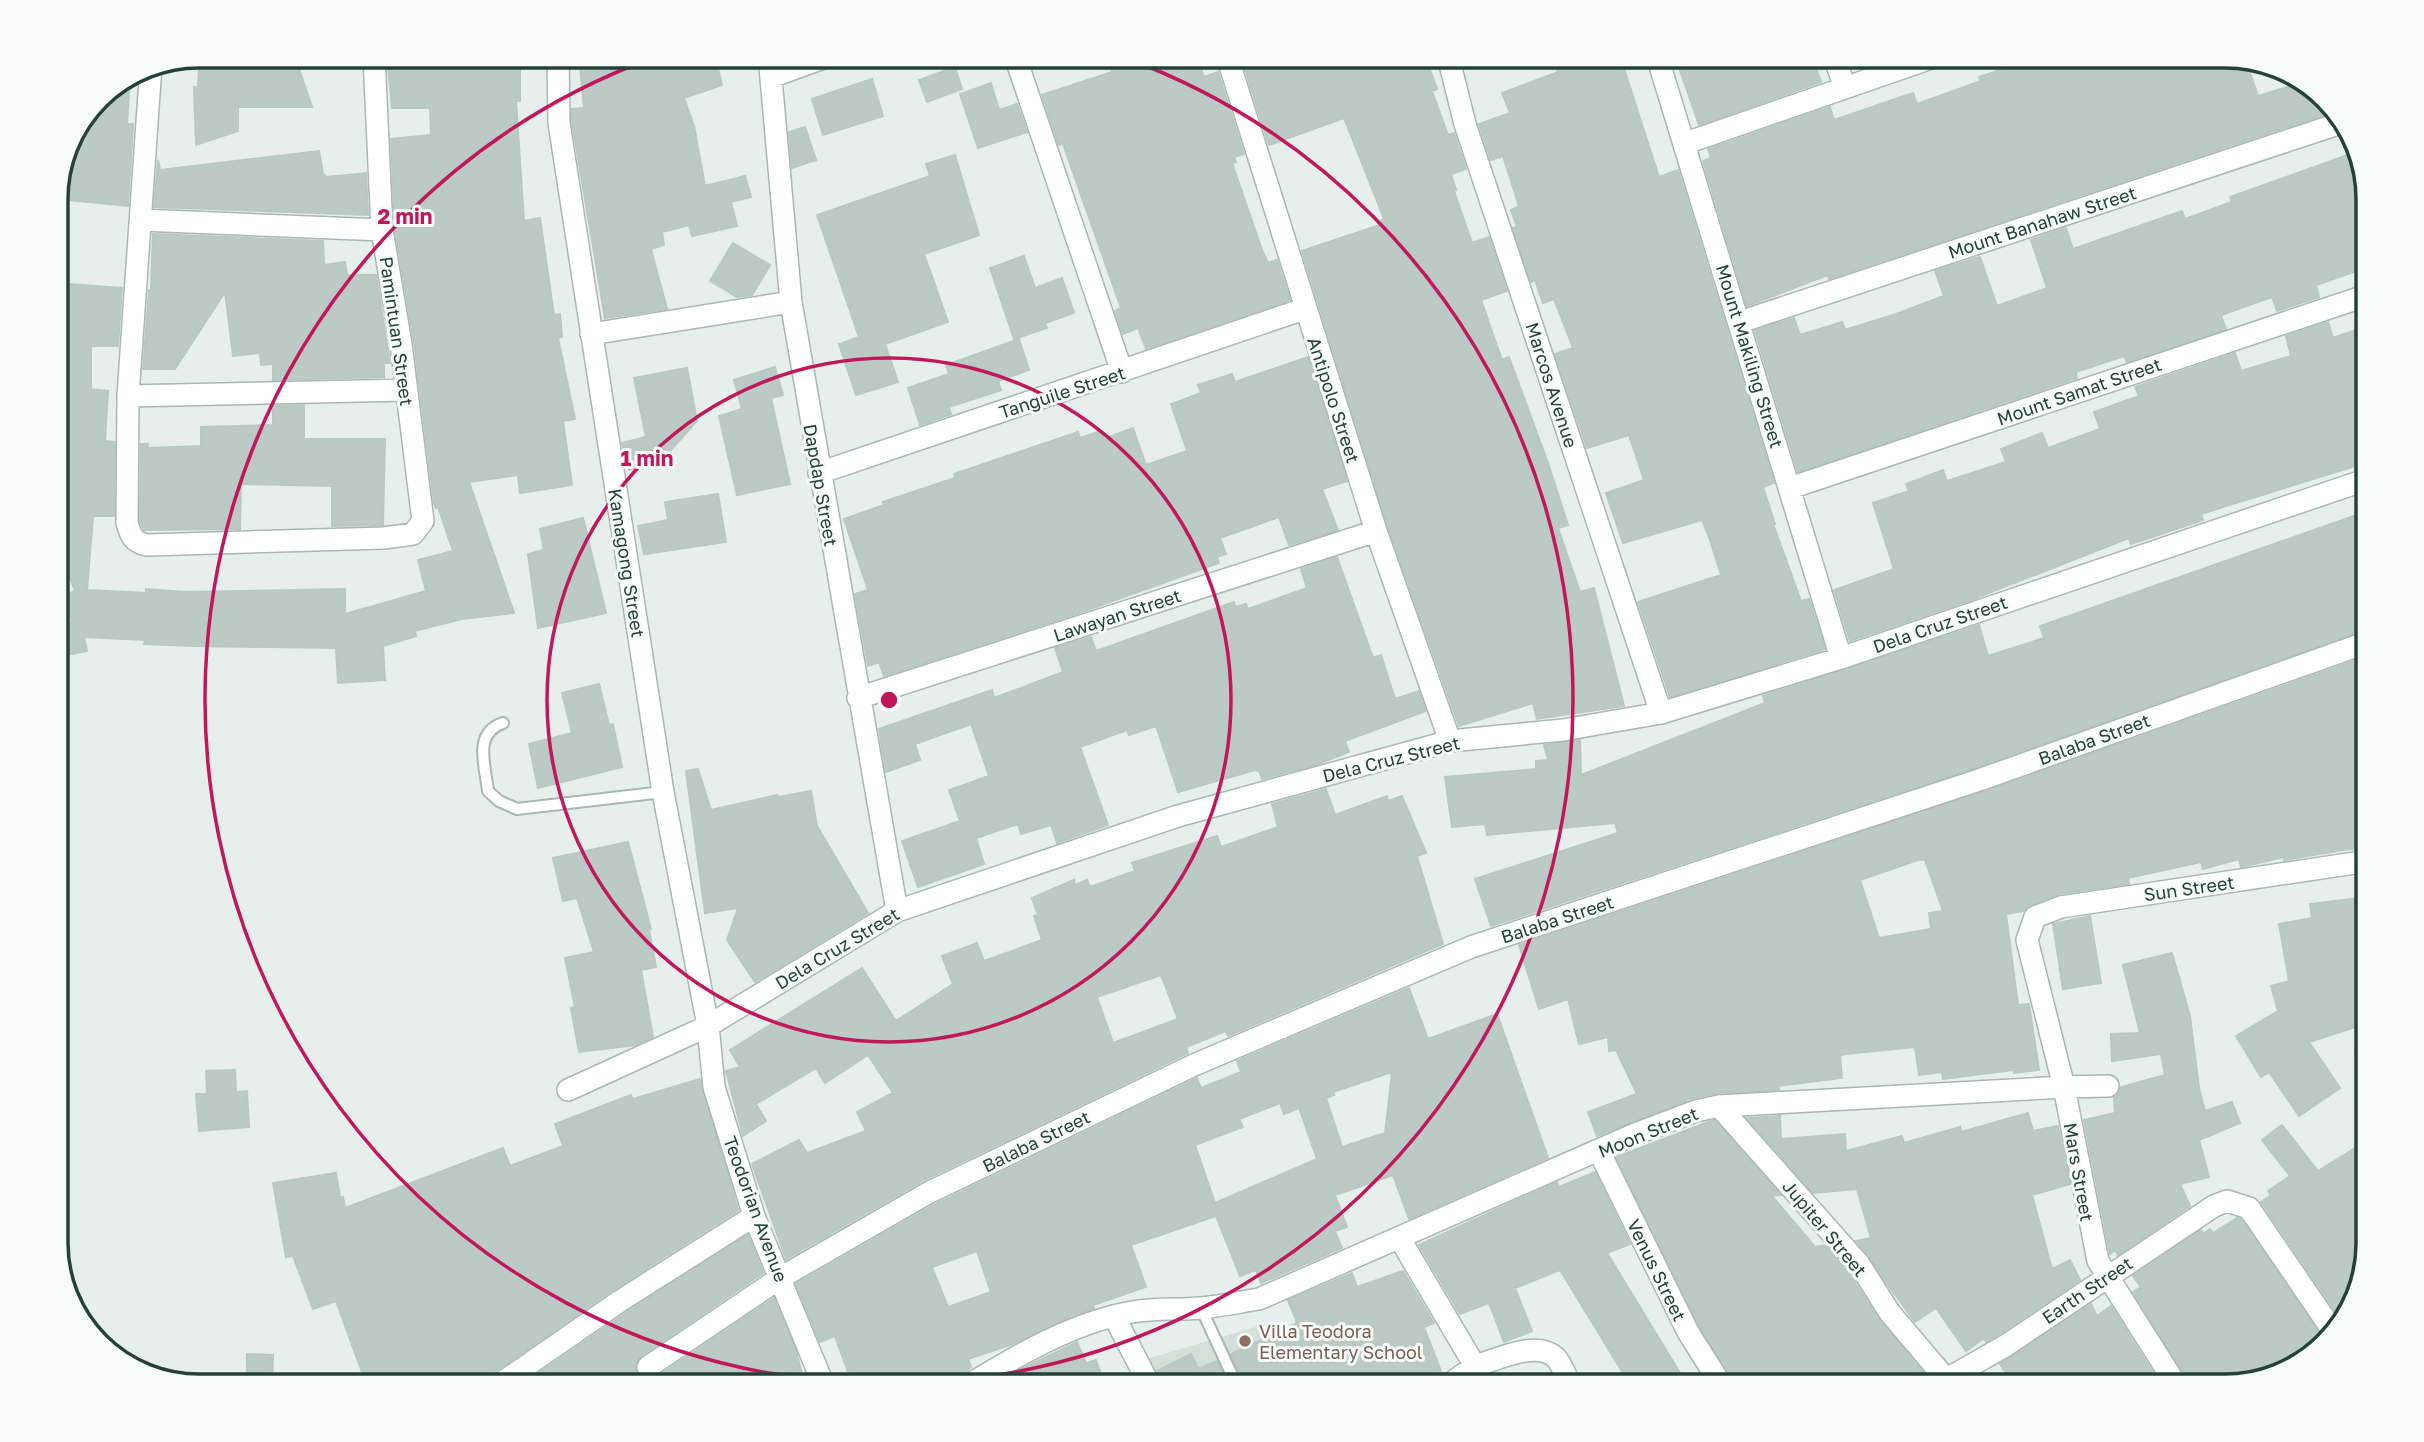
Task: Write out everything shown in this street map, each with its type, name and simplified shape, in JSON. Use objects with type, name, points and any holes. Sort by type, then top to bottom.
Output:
[{"type":"street","name":"Antipolo Street","points":[[1231,68],[1304,309],[1376,531],[1450,741]]},
{"type":"street","name":"Marcos Avenue","points":[[1451,68],[1465,124],[1661,713]]},
{"type":"street","name":"Mount Makiling Street","points":[[1661,68],[1842,658]]},
{"type":"street","points":[[1838,68],[1845,88]]},
{"type":"street","points":[[1686,143],[1902,68]]},
{"type":"street","name":"Pamintuan Street","points":[[128,396],[127,523],[137,542],[400,537],[414,534],[423,521],[382,230],[375,69]]},
{"type":"street","name":"Kamagong Street","points":[[558,69],[559,123],[591,334],[663,792],[708,1026]]},
{"type":"street","name":"Dapdap Street","points":[[770,69],[790,302],[897,911]]},
{"type":"street","points":[[1019,69],[1122,372]]},
{"type":"street","points":[[150,78],[128,396],[406,390]]},
{"type":"street","name":"Mount Banahaw Street","points":[[1740,322],[2334,125]]},
{"type":"street","points":[[141,220],[382,230]]},
{"type":"street","name":"Mount Samat Street","points":[[1790,488],[2355,299]]},
{"type":"street","points":[[591,334],[790,302]]},
{"type":"street","name":"Tanguile Street","points":[[819,473],[1304,309]]},
{"type":"street","name":"Dela Cruz Street","points":[[568,1090],[708,1026],[897,911],[1178,816],[1450,741],[1563,730],[1661,713],[1842,658],[2355,483]]},
{"type":"street","name":"Lawayan Street","points":[[858,698],[1376,531]]},
{"type":"street","name":"Balaba Street","points":[[648,1367],[780,1278],[928,1193],[1194,1065],[1471,947],[1979,780],[2355,646]]},
{"type":"street","name":"Sun Street","points":[[2027,940],[2035,917],[2061,907],[2356,863]]},
{"type":"street","name":"Mars Street","points":[[2027,940],[2064,1087],[2091,1239],[2105,1278],[2169,1374]]},
{"type":"street","name":"Teodorian Avenue","points":[[708,1026],[714,1087],[754,1216],[819,1374]]},
{"type":"street","name":"Moon Street","points":[[989,1374],[1050,1341],[1114,1316],[1133,1312],[1201,1308],[1259,1298],[1678,1117],[1719,1106],[2108,1086]]},
{"type":"street","name":"Jupiter Street","points":[[1719,1106],[1858,1264],[1891,1313],[1943,1374]]},
{"type":"street","name":"Venus Street","points":[[1599,1151],[1688,1332],[1714,1374]]},
{"type":"street","name":"Earth Street","points":[[1962,1374],[2214,1206],[2227,1201],[2249,1208],[2328,1324]]},
{"type":"street","points":[[514,1374],[620,1301],[754,1216]]},
{"type":"street","points":[[1400,1239],[1475,1366]]},
{"type":"street","points":[[1114,1316],[1144,1374]]},
{"type":"street","points":[[1464,1374],[1475,1366],[1528,1350],[1543,1351],[1556,1357],[1565,1374]]},
{"type":"lane","points":[[503,723],[491,727],[482,740],[488,791],[499,801],[517,809],[663,792]]},
{"type":"lane","points":[[1201,1308],[1231,1374]]},
{"type":"shaded area","name":"Villa Teodora Elementary School","points":[[1273,1322],[1297,1374],[1150,1374],[1143,1360]]},
{"type":"building","points":[[1245,68],[1430,68],[1437,89],[1432,91],[1448,135],[1454,133],[1466,169],[1451,174],[1472,243],[1489,237],[1507,291],[1481,300],[1502,360],[1509,357],[1548,463],[1568,525],[1558,528],[1580,592],[1594,588],[1624,706],[1537,719],[1533,703],[1459,726],[1388,527],[1302,251],[1383,224],[1381,220],[1384,219],[1344,118],[1269,145]]},
{"type":"building","points":[[1557,68],[1624,68],[1659,177],[1678,170],[1774,483],[1763,487],[1773,524],[1801,601],[1809,599],[1825,649],[1670,697],[1638,602],[1721,575],[1710,540],[1702,520],[1623,543],[1606,493],[1644,480],[1629,435],[1587,448],[1555,354],[1573,348],[1554,299],[1543,303],[1535,280],[1531,282],[1513,228],[1517,227],[1511,210],[1519,206],[1503,156],[1491,160],[1479,124],[1510,113],[1502,93],[1558,72]]},
{"type":"building","points":[[1679,68],[1816,68],[1821,82],[1699,125]]},
{"type":"building","points":[[2006,68],[2242,69],[2249,71],[2258,96],[2290,86],[2305,95],[2325,115],[1829,279],[1828,275],[1747,306],[1703,161],[1711,158],[1708,149],[1830,107],[1834,120],[1913,93],[1917,104],[1981,81],[1979,77]]},
{"type":"building","points":[[199,69],[299,69],[312,107],[238,107],[238,131],[196,145],[194,87],[198,87]]},
{"type":"building","points":[[388,69],[520,69],[520,101],[516,101],[524,221],[540,218],[554,315],[560,314],[562,337],[558,338],[575,419],[563,421],[572,485],[520,493],[518,475],[469,482],[514,613],[462,619],[415,631],[416,636],[383,646],[385,680],[338,683],[336,648],[144,644],[145,640],[84,637],[87,651],[69,654],[69,622],[72,621],[69,594],[75,591],[69,575],[69,284],[122,288],[118,346],[91,346],[91,389],[108,391],[105,441],[115,442],[114,516],[93,516],[87,590],[146,593],[146,589],[186,592],[345,589],[345,614],[426,591],[418,560],[453,551],[438,507],[436,508],[434,503],[414,342],[395,229],[391,139],[431,135],[430,108],[392,108]]},
{"type":"building","points":[[580,69],[718,69],[722,85],[684,98],[694,126],[705,186],[745,176],[751,197],[731,202],[737,226],[692,236],[689,225],[662,232],[664,245],[651,249],[667,309],[605,318],[572,122],[572,109],[584,108]]},
{"type":"building","points":[[956,69],[962,89],[927,102],[919,80]]},
{"type":"building","points":[[1111,69],[1201,69],[1204,77],[1218,72],[1244,154],[1234,157],[1236,162],[1232,163],[1262,250],[1268,263],[1277,260],[1290,300],[1146,349],[1138,328],[1123,334],[1115,311],[1121,308],[1063,144],[1059,145],[1042,95],[1112,72]]},
{"type":"building","points":[[872,79],[883,116],[823,135],[812,99]]},
{"type":"building","points":[[991,83],[999,110],[1017,104],[1027,132],[978,148],[960,94]]},
{"type":"building","points":[[129,88],[127,124],[133,124],[128,206],[69,200],[73,165],[90,126],[106,106]]},
{"type":"building","points":[[805,127],[816,160],[792,168],[789,132]]},
{"type":"building","points":[[319,151],[323,174],[326,177],[366,173],[368,215],[154,207],[158,160],[160,170]]},
{"type":"building","points":[[955,155],[979,235],[924,254],[948,322],[885,344],[898,382],[856,395],[839,344],[859,337],[817,215],[930,176],[926,164]]},
{"type":"building","points":[[2348,155],[2355,190],[2355,271],[2316,285],[2319,297],[2277,311],[2272,297],[2221,315],[2226,329],[2127,362],[2124,356],[2076,372],[2077,378],[1798,472],[1755,331],[1794,318],[1800,335],[1842,322],[1845,330],[1896,314],[1944,296],[1935,271],[1980,257],[1997,306],[2047,288],[2031,240],[2066,228],[2073,249],[2182,211],[2185,219],[2232,202],[2230,197]]},
{"type":"building","points":[[153,234],[323,241],[324,265],[345,262],[347,275],[376,275],[390,363],[384,363],[384,377],[273,380],[273,364],[261,365],[260,353],[233,356],[225,292],[175,369],[143,369],[151,290]]},
{"type":"building","points":[[733,243],[770,265],[752,295],[737,297],[710,281]]},
{"type":"building","points":[[1024,256],[1035,288],[1062,278],[1074,313],[1045,323],[1047,328],[1014,339],[990,268]]},
{"type":"building","points":[[2328,322],[2333,338],[2355,330],[2355,466],[2201,514],[2203,520],[2131,544],[2129,538],[1971,600],[1850,641],[1834,590],[1894,569],[1873,503],[1909,491],[1906,484],[1943,470],[1947,481],[2006,462],[2001,449],[2042,433],[2048,448],[2100,429],[2094,412],[2139,396],[2135,387],[2235,353],[2241,371],[2291,356],[2286,336]]},
{"type":"building","points":[[1019,339],[1029,370],[998,381],[1001,390],[949,407],[951,414],[920,425],[908,388],[949,374],[946,365]]},
{"type":"building","points":[[1308,357],[1347,481],[1322,489],[1338,530],[1289,545],[1279,517],[1220,538],[1226,554],[1217,557],[1219,563],[1082,612],[884,676],[879,662],[868,666],[855,594],[868,590],[844,519],[884,505],[883,502],[955,478],[954,474],[1078,432],[1080,438],[1101,431],[1104,439],[1133,428],[1146,465],[1187,451],[1171,404],[1201,393],[1198,385],[1232,374],[1235,382]]},
{"type":"building","points":[[775,367],[783,395],[771,398],[790,484],[737,495],[719,416],[742,409],[734,380]]},
{"type":"building","points":[[687,368],[697,421],[661,461],[629,470],[622,443],[646,437],[634,378]]},
{"type":"building","points":[[304,405],[304,439],[385,439],[383,525],[332,526],[332,486],[241,484],[240,529],[144,530],[140,521],[141,444],[148,444],[147,448],[201,446],[201,427],[273,425],[273,406]]},
{"type":"building","points":[[718,494],[726,542],[644,554],[638,526],[668,520],[665,502]]},
{"type":"building","points":[[2355,515],[2355,633],[1975,768],[1491,926],[1475,879],[1618,833],[1615,823],[1487,835],[1485,824],[1452,827],[1445,777],[1536,769],[1536,761],[1548,760],[1544,745],[1580,740],[1581,775],[1765,703],[1763,696],[1979,625],[1988,656],[2044,638],[2040,626]]},
{"type":"building","points":[[583,518],[606,613],[538,628],[528,554],[544,550],[540,529]]},
{"type":"building","points":[[1337,557],[1373,658],[1381,655],[1395,699],[1419,691],[1426,711],[1345,741],[1349,752],[1318,764],[1262,779],[1259,771],[1255,770],[1178,792],[1156,726],[1129,735],[1127,730],[1080,747],[1108,825],[1057,843],[1051,825],[1021,834],[1018,824],[976,838],[984,864],[918,887],[902,841],[960,821],[949,790],[989,776],[971,724],[915,744],[920,760],[886,772],[879,729],[992,690],[994,698],[1063,672],[1055,648],[1091,637],[1096,651],[1234,602],[1236,607],[1246,604],[1248,609],[1307,588],[1301,569]]},
{"type":"building","points":[[2355,660],[2356,848],[2284,860],[2284,857],[2241,867],[2239,859],[2203,869],[2201,862],[2128,878],[2129,884],[2059,894],[2030,905],[2023,911],[2006,914],[2018,1005],[2029,1004],[2039,1070],[2014,1073],[2013,1070],[1943,1079],[1942,1072],[1919,1075],[1915,1047],[1845,1054],[1840,1056],[1842,1078],[1778,1086],[1779,1090],[1718,1093],[1693,1098],[1597,1136],[1588,1112],[1637,1094],[1616,1050],[1609,1051],[1608,1037],[1579,1044],[1568,999],[1539,1009],[1519,945],[1983,792]],"holes":[[[1925,860],[1943,911],[1929,913],[1931,929],[1879,938],[1860,880]]]},
{"type":"building","points":[[599,684],[609,725],[613,724],[622,767],[538,788],[529,744],[572,733],[562,693]]},
{"type":"building","points":[[698,769],[711,810],[777,795],[778,797],[811,791],[817,826],[868,913],[755,982],[727,940],[738,908],[705,913],[686,771]]},
{"type":"building","points":[[1326,789],[1335,815],[1387,796],[1388,801],[1402,796],[1426,853],[1417,856],[1443,944],[1228,1036],[1226,1031],[1186,1047],[1188,1053],[922,1181],[786,1259],[752,1164],[799,1140],[807,1153],[866,1131],[857,1112],[893,1093],[868,1055],[825,1083],[816,1068],[756,1104],[766,1121],[743,1136],[726,1071],[740,1067],[730,1050],[862,968],[896,1021],[953,984],[942,956],[977,943],[984,961],[1042,940],[1034,916],[1038,915],[1032,898],[1074,880],[1075,885],[1087,880],[1090,887],[1135,871],[1132,863],[1217,836],[1221,847],[1278,827],[1272,804]],"holes":[[[1161,975],[1178,1019],[1113,1043],[1097,997]]]},
{"type":"building","points":[[628,842],[651,929],[649,930],[656,967],[641,970],[653,1037],[636,1045],[579,1052],[571,1008],[575,1007],[565,958],[594,952],[577,898],[563,901],[553,858]]},
{"type":"building","points":[[2356,898],[2356,1027],[2309,1042],[2340,1088],[2299,1116],[2269,1072],[2261,1077],[2236,1036],[2278,1011],[2271,986],[2289,981],[2279,924],[2312,918],[2310,904]]},
{"type":"building","points":[[2090,916],[2101,983],[2063,989],[2053,924]]},
{"type":"building","points":[[2172,953],[2190,1016],[2199,1088],[2205,1111],[2232,1102],[2240,1123],[2199,1140],[2209,1177],[2180,1184],[2190,1206],[2118,1255],[2115,1250],[2110,1254],[2084,1120],[2115,1113],[2114,1098],[2121,1087],[2165,1075],[2161,1054],[2112,1061],[2111,1034],[2140,1033],[2123,965]]},
{"type":"building","points":[[1409,988],[1428,1039],[1497,1014],[1548,1158],[1409,1219],[1393,1175],[1335,1195],[1347,1227],[1335,1231],[1342,1248],[1261,1283],[1256,1270],[1240,1276],[1216,1216],[1131,1245],[1146,1287],[1093,1305],[1094,1308],[1010,1345],[968,1359],[971,1367],[963,1374],[849,1374],[835,1336],[820,1342],[796,1284],[934,1205],[1197,1078],[1201,1088],[1241,1072],[1237,1061]],"holes":[[[1392,1072],[1385,1133],[1342,1147],[1326,1098],[1334,1095],[1333,1092]],[[1280,1103],[1284,1114],[1299,1108],[1317,1159],[1215,1203],[1195,1145],[1243,1127],[1239,1119]],[[977,1251],[991,1292],[948,1307],[932,1267]]]},
{"type":"building","points":[[235,1070],[236,1092],[247,1091],[249,1127],[199,1131],[196,1094],[207,1094],[206,1071]]},
{"type":"building","points":[[700,1079],[738,1210],[613,1290],[491,1374],[363,1374],[336,1301],[313,1309],[293,1256],[286,1257],[273,1183],[336,1173],[340,1198],[343,1197],[345,1208],[503,1148],[510,1166],[563,1146],[555,1124],[631,1095],[633,1099]]},
{"type":"building","points":[[2028,1113],[2033,1131],[2058,1126],[2070,1184],[2032,1195],[2052,1269],[2070,1260],[2080,1280],[1998,1335],[1986,1342],[1984,1338],[1966,1351],[1936,1308],[1915,1322],[1856,1241],[1871,1238],[1857,1189],[1813,1193],[1747,1118],[1780,1116],[1781,1139],[1845,1134],[1846,1151],[1902,1136],[1904,1143],[1960,1127],[1961,1132]]},
{"type":"building","points":[[1714,1120],[1781,1195],[1772,1196],[1815,1247],[1825,1245],[1848,1272],[1880,1321],[1925,1374],[1728,1374],[1699,1326],[1616,1157]]},
{"type":"building","points":[[2282,1125],[2318,1171],[2356,1147],[2355,1260],[2346,1293],[2336,1312],[2261,1202],[2271,1195],[2268,1191],[2290,1176],[2262,1140]]},
{"type":"building","points":[[1595,1172],[1630,1244],[1607,1253],[1681,1374],[1624,1374],[1560,1270],[1515,1288],[1532,1331],[1504,1342],[1489,1303],[1460,1314],[1419,1245],[1557,1182],[1559,1187]]},
{"type":"building","points":[[2237,1218],[2241,1219],[2320,1334],[2318,1336],[2290,1356],[2259,1369],[2242,1373],[2183,1374],[2133,1292],[2141,1287],[2133,1276],[2201,1230],[2203,1234],[2210,1229],[2213,1233]]},
{"type":"building","points":[[748,1235],[763,1273],[641,1356],[636,1362],[637,1374],[537,1374],[627,1312]]},
{"type":"building","points":[[1403,1271],[1434,1323],[1424,1327],[1442,1374],[1240,1374],[1231,1354],[1297,1323],[1288,1300],[1352,1273],[1357,1287]]},
{"type":"building","points":[[774,1298],[796,1351],[802,1374],[661,1374]]},
{"type":"building","points":[[2091,1304],[2097,1316],[2111,1306],[2154,1374],[2006,1374],[2000,1364]]},
{"type":"building","points":[[1077,1342],[1086,1363],[1096,1360],[1101,1374],[1020,1374],[1019,1370]]},
{"type":"building","points":[[247,1354],[273,1355],[272,1374],[247,1374]]},
{"type":"building","points":[[1191,1354],[1198,1369],[1217,1361],[1223,1374],[1158,1374],[1157,1371]]},
{"type":"place","name":"Villa Teodora Elementary School","points":[[1245,1341]]}]
